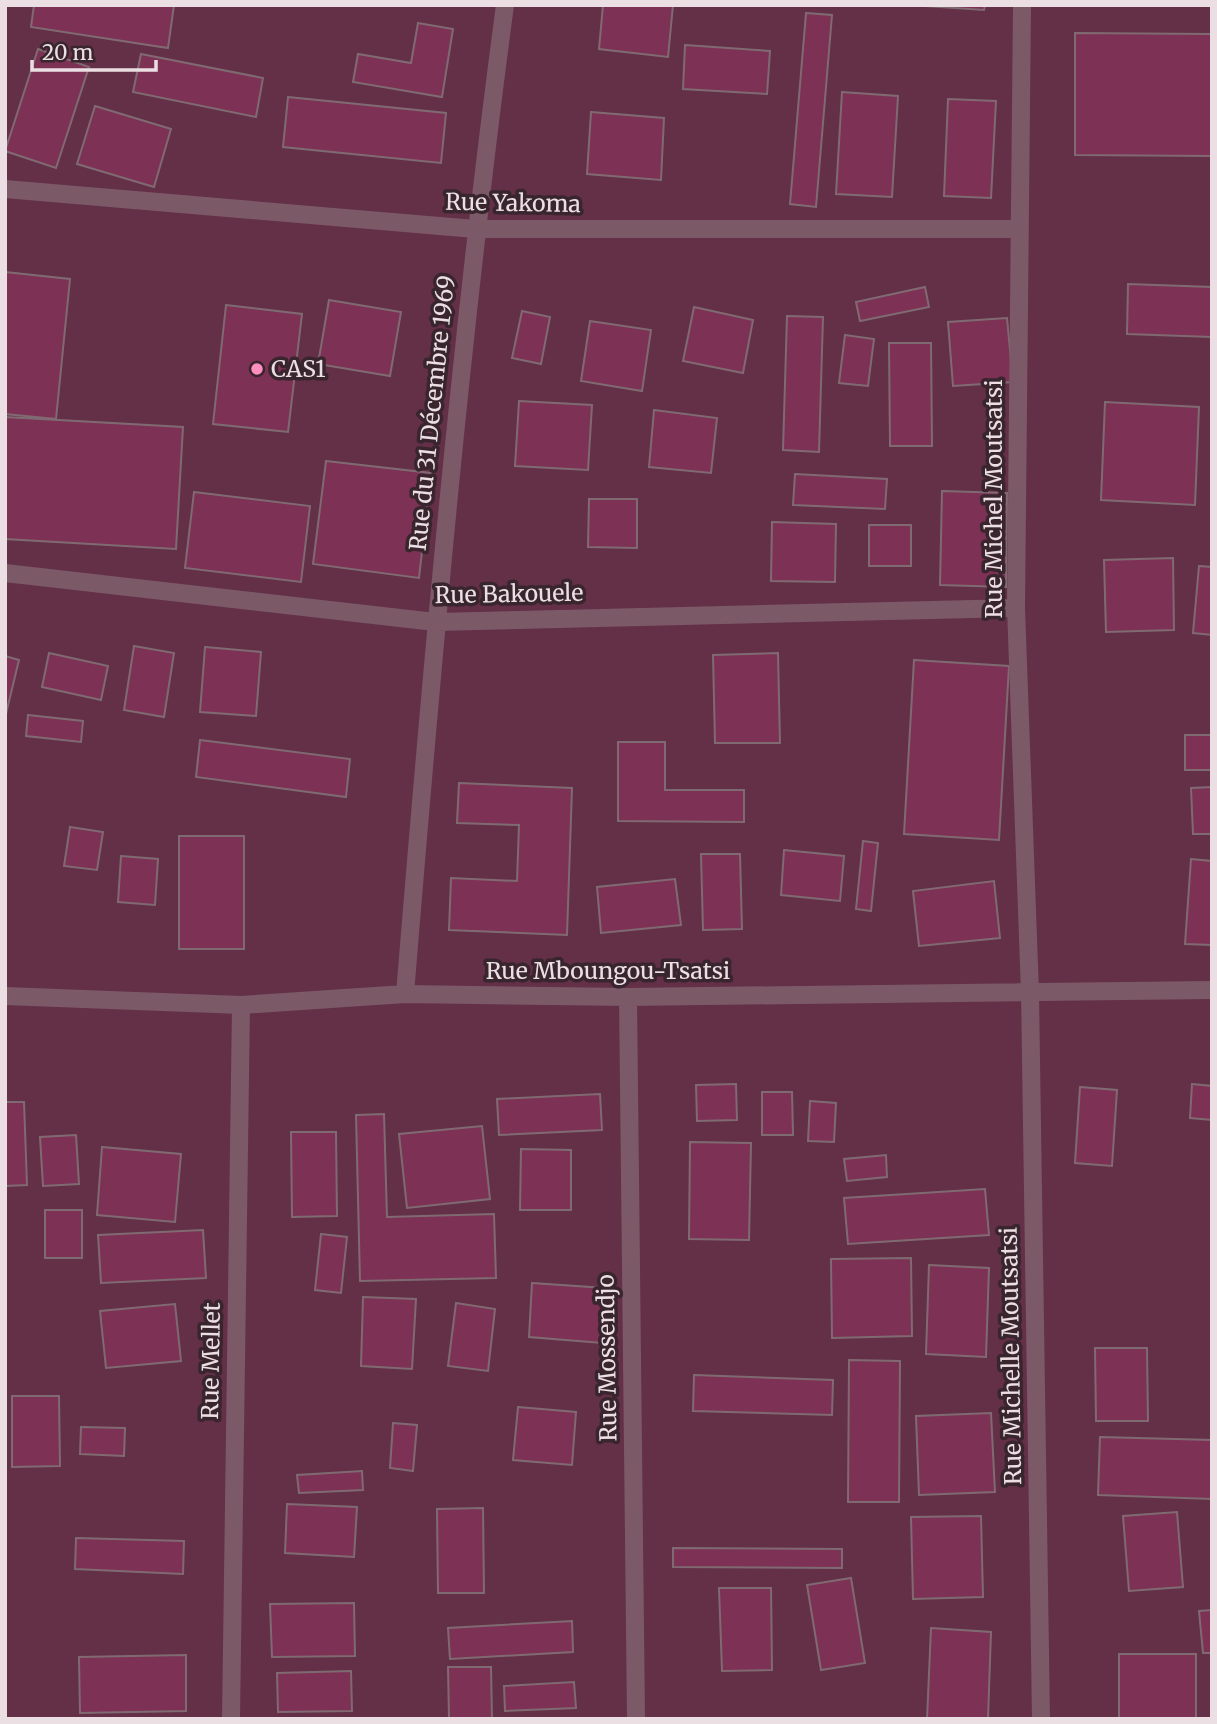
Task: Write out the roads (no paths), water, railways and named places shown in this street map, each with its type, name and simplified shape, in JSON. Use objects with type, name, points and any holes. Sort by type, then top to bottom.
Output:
[{"type":"street","name":"Rue du 31 Décembre 1969","points":[[405,994],[435,621],[475,229],[505,5]]},
{"type":"street","name":"Rue Michel Moutsatsi","points":[[1022,5],[1016,608],[1030,993]]},
{"type":"street","name":"Rue Yakoma","points":[[5,189],[475,229],[1020,229]]},
{"type":"street","name":"Rue Bakouele","points":[[5,573],[435,621],[1016,608]]},
{"type":"street","name":"Rue Mboungou-Tsatsi","points":[[5,996],[241,1005],[405,994],[628,997],[1212,990]]},
{"type":"street","name":"Rue Michelle Moutsatsi","points":[[1030,993],[1041,1719]]},
{"type":"street","name":"Rue Mossendjo","points":[[628,997],[636,1719]]},
{"type":"street","name":"Rue Mellet","points":[[231,1719],[241,1005]]},
{"type":"place","name":"CAS1","points":[[257,369]]}]
